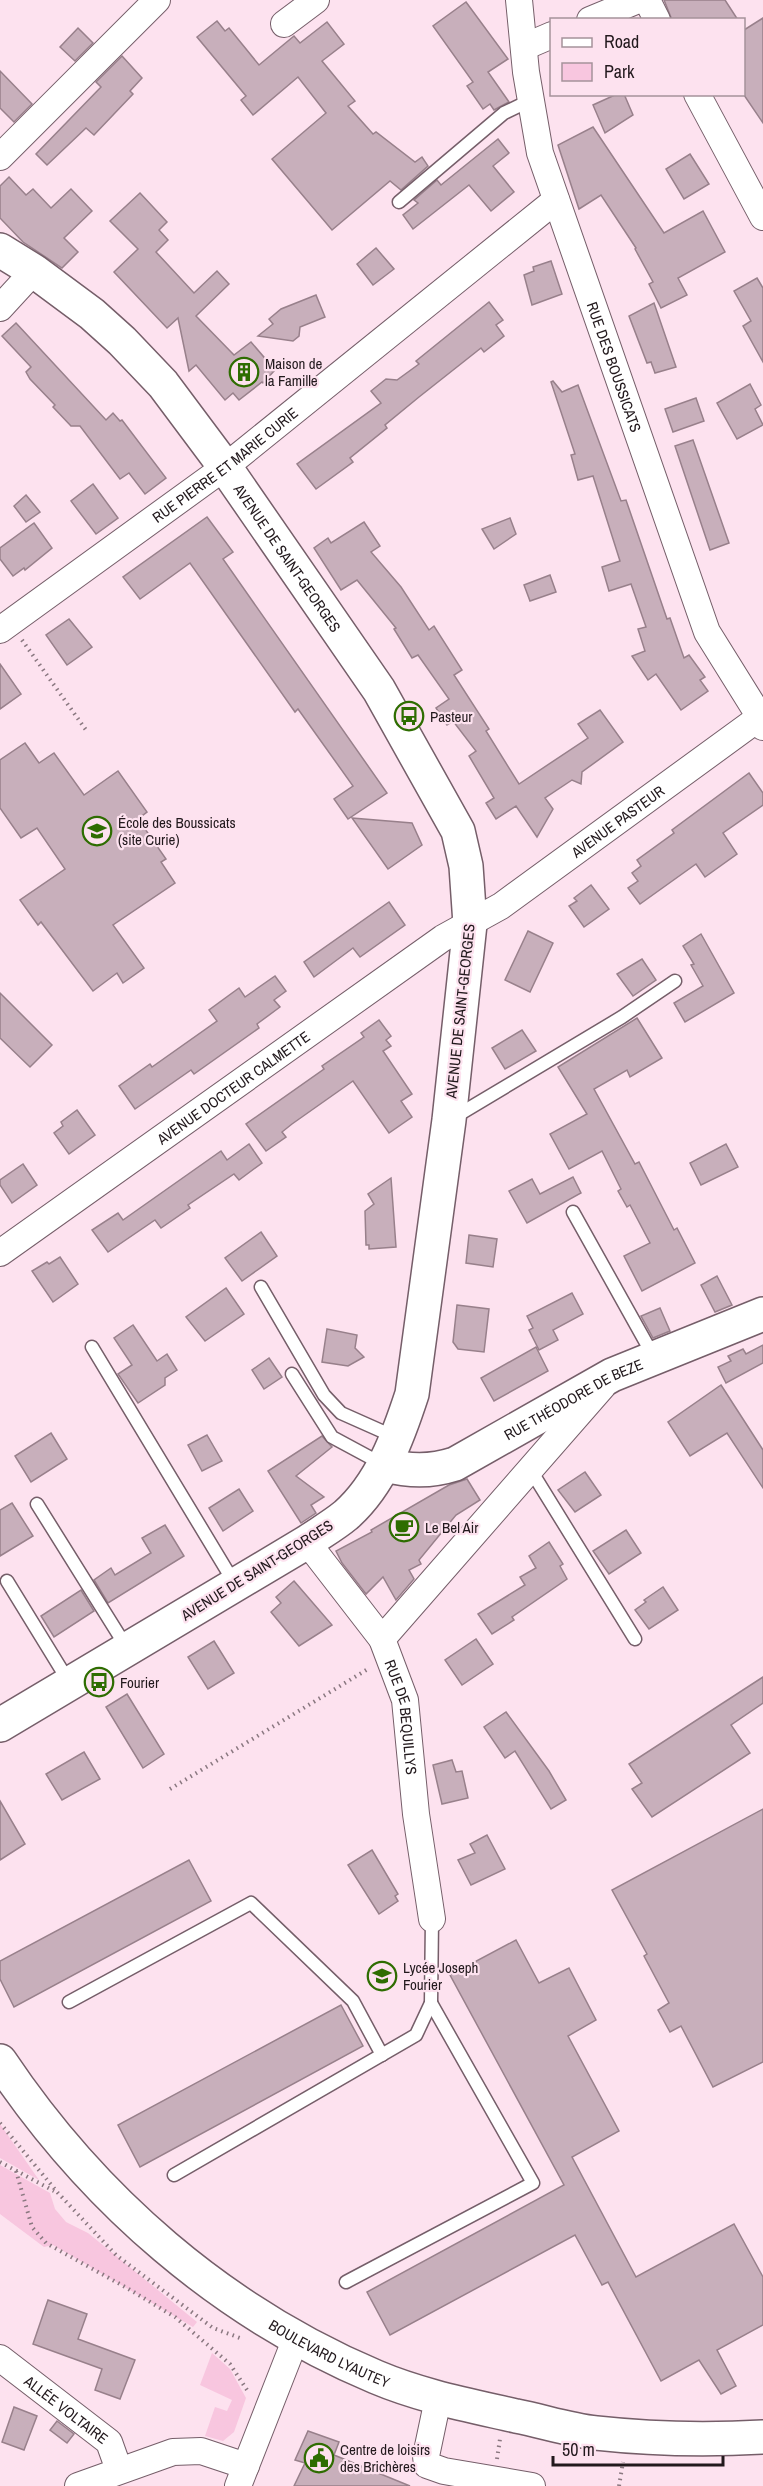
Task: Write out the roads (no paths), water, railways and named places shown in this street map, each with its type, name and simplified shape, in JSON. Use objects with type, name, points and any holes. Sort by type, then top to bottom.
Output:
[{"type":"main road","name":"AVENUE DE SAINT-GEORGES","points":[[0,250],[34,271],[92,314],[122,341],[163,384],[225,467],[379,690],[458,831],[466,866],[470,924],[449,1120],[412,1394],[390,1452],[367,1491],[346,1515],[307,1542],[0,1725]]},
{"type":"main road","name":"RUE THÉODORE DE BEZE","points":[[390,1452],[407,1470],[434,1471],[455,1464],[612,1376],[763,1314]]},
{"type":"main road","name":"BOULEVARD LYAUTEY","points":[[0,2061],[24,2098],[66,2150],[138,2225],[226,2294],[296,2338],[377,2378],[438,2398],[594,2433],[720,2439],[763,2437]]},
{"type":"street","points":[[284,24],[316,0]]},
{"type":"street","name":"RUE DES BOUSSICATS","points":[[519,0],[540,153],[707,632],[762,720]]},
{"type":"street","points":[[595,18],[638,0]]},
{"type":"street","points":[[647,0],[656,18]]},
{"type":"street","points":[[0,157],[154,2]]},
{"type":"street","points":[[524,47],[550,36]]},
{"type":"street","points":[[698,96],[763,217]]},
{"type":"street","name":"RUE PIERRE ET MARIE CURIE","points":[[5,626],[225,467],[556,200]]},
{"type":"street","points":[[0,308],[34,271]]},
{"type":"street","name":"AVENUE PASTEUR","points":[[470,924],[501,906],[762,720]]},
{"type":"street","name":"AVENUE DOCTEUR CALMETTE","points":[[0,1253],[442,938],[470,924]]},
{"type":"street","points":[[386,1648],[531,1469],[612,1376]]},
{"type":"street","name":"RUE DE BEQUILLYS","points":[[307,1542],[386,1648],[405,1700],[416,1814],[432,1919]]},
{"type":"street","points":[[78,2486],[173,2452],[189,2450],[201,2451],[242,2476],[296,2338]]},
{"type":"street","name":"ALLÉE VOLTAIRE","points":[[0,2358],[109,2442],[119,2470]]},
{"type":"street","points":[[438,2398],[426,2456],[427,2465],[435,2469],[532,2486]]},
{"type":"lane","points":[[399,202],[504,113],[531,100]]},
{"type":"lane","points":[[449,1120],[622,1017],[675,981]]},
{"type":"lane","points":[[573,1212],[654,1358]]},
{"type":"lane","points":[[261,1287],[324,1395],[341,1413],[390,1452]]},
{"type":"lane","points":[[92,1347],[235,1585]]},
{"type":"lane","points":[[292,1374],[332,1437],[390,1452]]},
{"type":"lane","points":[[531,1469],[635,1639]]},
{"type":"lane","points":[[37,1504],[127,1649]]},
{"type":"lane","points":[[8,1581],[70,1683]]},
{"type":"lane","points":[[69,2002],[251,1903],[353,2001],[382,2055]]},
{"type":"lane","points":[[174,2175],[416,2035],[431,2003],[432,1919]]},
{"type":"lane","points":[[346,2282],[533,2183],[431,2003]]},
{"type":"place","name":"Maison de la Famille","points":[[244,372]]},
{"type":"place","name":"Pasteur","points":[[409,716]]},
{"type":"place","name":"École des Boussicats (site Curie)","points":[[97,831]]},
{"type":"place","name":"Le Bel Air","points":[[404,1527]]},
{"type":"place","name":"Fourier","points":[[99,1682]]},
{"type":"place","name":"Lycée Joseph Fourier","points":[[382,1976]]},
{"type":"place","name":"Centre de loisirs des Brichères","points":[[319,2458]]}]
